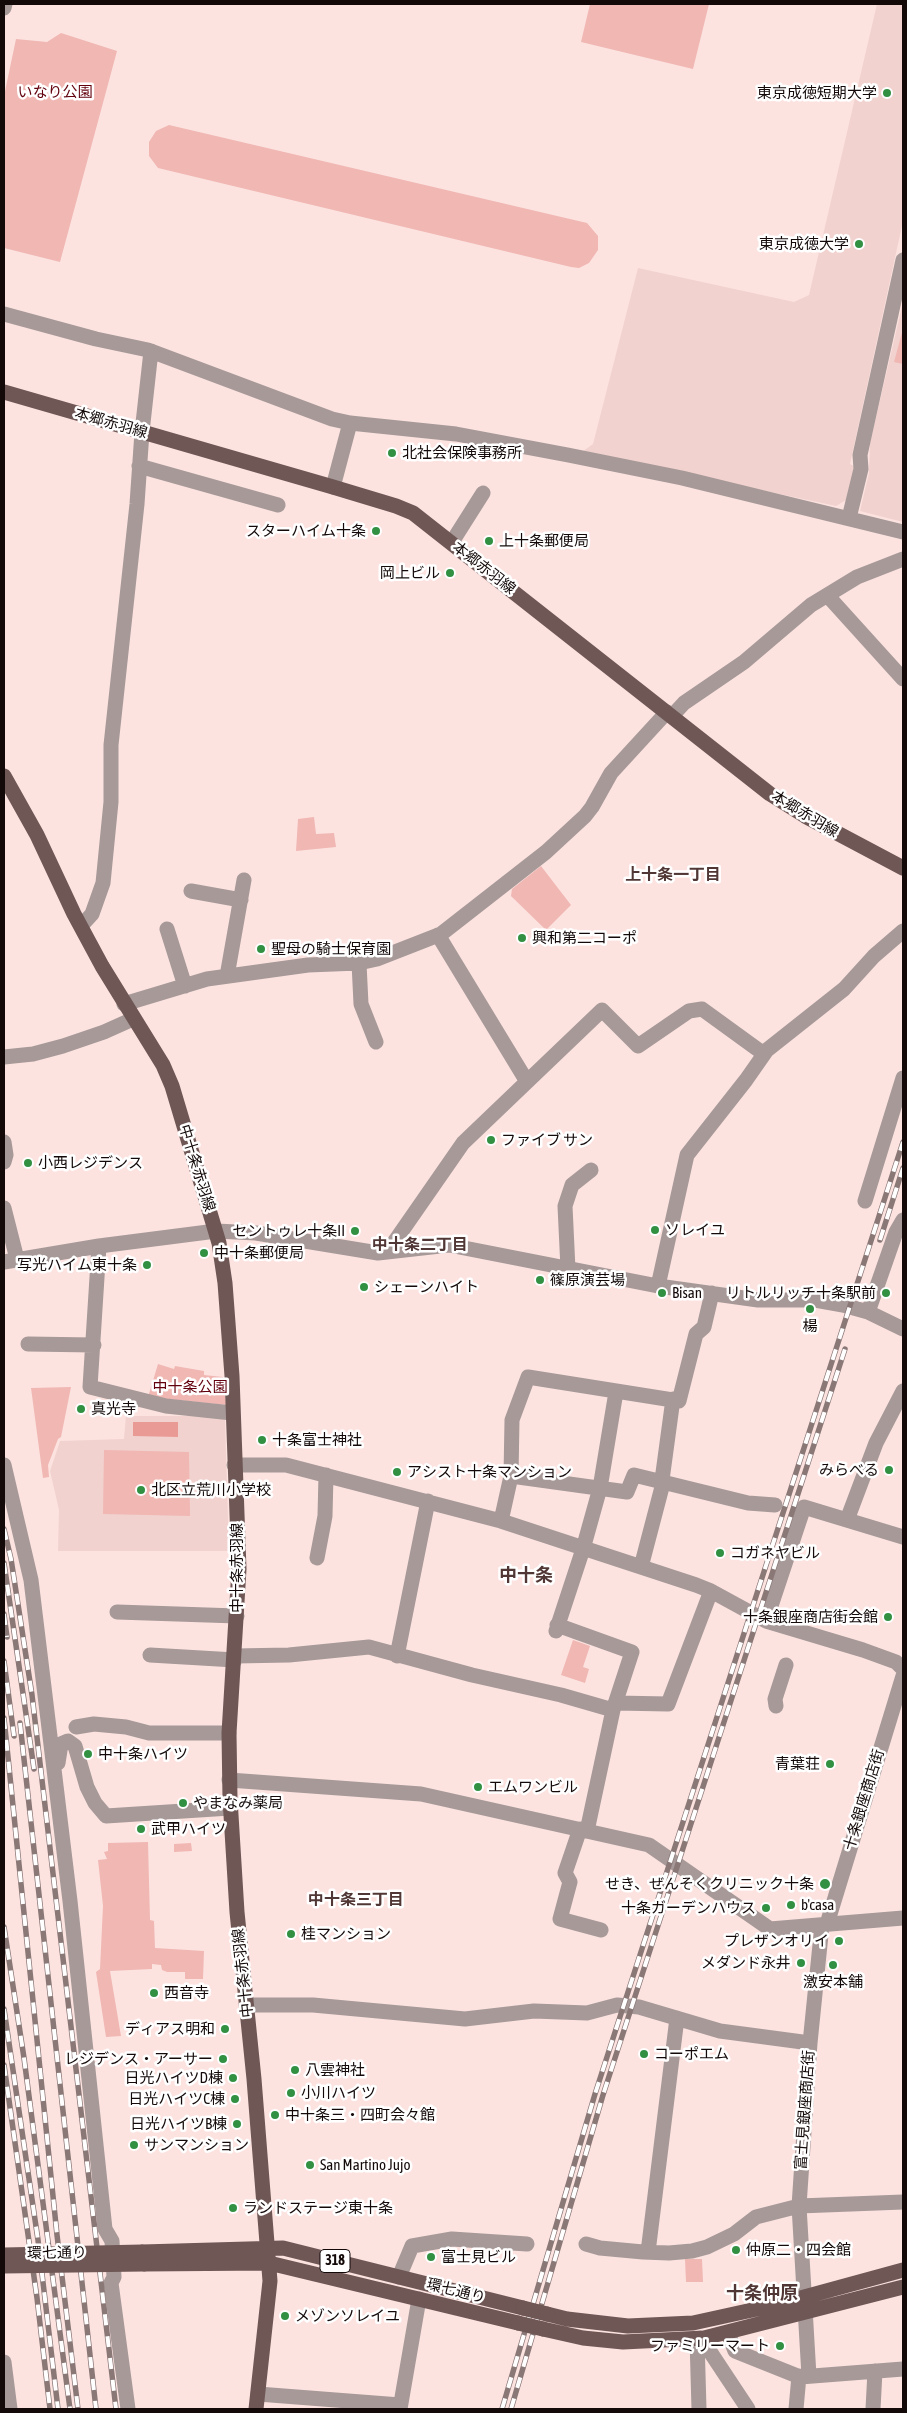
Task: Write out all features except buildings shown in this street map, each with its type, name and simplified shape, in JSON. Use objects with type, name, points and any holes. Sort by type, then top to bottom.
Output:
[{"type":"main road","name":"本郷赤羽線","points":[[4,392],[405,509],[452,542],[787,805],[903,868]]},
{"type":"main road","name":"中十条赤羽線","points":[[4,776],[37,835],[81,926],[124,1004],[151,1044],[172,1086],[216,1231],[228,1317],[239,1560],[238,1616],[229,1733],[230,1808],[270,2281],[257,2402]]},
{"type":"main road","name":"環七通り","points":[[4,2266],[143,2258],[268,2247],[283,2248],[547,2314],[597,2323],[660,2326],[693,2323],[733,2315],[903,2270]]},
{"type":"main road","name":"環七通り","points":[[4,2254],[268,2263],[583,2338],[623,2342],[699,2339],[903,2287]]},
{"type":"street","points":[[4,8],[5,4]]},
{"type":"street","points":[[849,518],[861,469],[860,455],[903,260]]},
{"type":"street","points":[[4,314],[96,339],[151,351],[332,419],[350,423],[456,434],[568,454],[682,478],[903,532]]},
{"type":"street","points":[[81,926],[92,914],[103,883],[111,802],[111,745],[151,351]]},
{"type":"street","points":[[333,487],[350,423]]},
{"type":"street","points":[[139,466],[278,505]]},
{"type":"street","points":[[452,542],[483,493]]},
{"type":"street","points":[[124,1004],[207,979],[308,965],[359,963],[377,959],[438,936],[546,852],[584,816],[592,807],[611,773],[684,702],[744,662],[810,605],[858,577],[903,559]]},
{"type":"street","points":[[827,595],[903,679]]},
{"type":"street","points":[[227,976],[244,880]]},
{"type":"street","points":[[191,891],[241,900]]},
{"type":"street","points":[[167,929],[185,986]]},
{"type":"street","points":[[658,1286],[688,1155],[764,1054],[844,989],[874,956],[903,931]]},
{"type":"street","points":[[438,936],[526,1080]]},
{"type":"street","points":[[359,963],[361,1004],[376,1042]]},
{"type":"street","points":[[388,1251],[463,1143],[526,1080],[602,1010],[638,1046],[689,1011],[702,1009],[764,1054]]},
{"type":"street","points":[[4,1057],[34,1054],[63,1046],[104,1032],[133,1019]]},
{"type":"street","points":[[865,1201],[903,1078]]},
{"type":"street","points":[[4,1142],[6,1155],[4,1162]]},
{"type":"street","points":[[568,1269],[565,1206],[572,1185],[591,1170]]},
{"type":"street","points":[[4,1208],[11,1261],[99,1246],[216,1231],[297,1238],[368,1252],[449,1245],[658,1286],[758,1300],[815,1300],[868,1312],[903,1329]]},
{"type":"street","points":[[868,1312],[896,1232],[903,1220]]},
{"type":"street","points":[[99,1246],[93,1358],[90,1361],[90,1387],[166,1406],[232,1413]]},
{"type":"street","points":[[501,1521],[512,1476],[512,1420],[528,1377],[680,1401],[696,1334],[704,1327],[712,1293]]},
{"type":"street","points":[[28,1344],[94,1345]]},
{"type":"street","points":[[601,1930],[560,1920],[570,1882],[565,1874],[584,1830],[615,1707],[632,1652],[556,1628],[583,1548],[600,1488],[616,1392]]},
{"type":"street","points":[[847,1520],[876,1444],[903,1392]]},
{"type":"street","points":[[641,1567],[662,1483],[673,1400]]},
{"type":"street","points":[[4,1465],[31,1580],[105,2229],[112,2241],[114,2277],[111,2283],[128,2409]]},
{"type":"street","points":[[234,1465],[286,1465],[501,1521],[711,1590],[766,1621],[871,1653],[896,1662],[903,1669]]},
{"type":"street","points":[[317,1558],[325,1516],[326,1475]]},
{"type":"street","points":[[512,1476],[627,1492],[634,1476],[748,1503],[775,1505]]},
{"type":"street","points":[[397,1656],[428,1501]]},
{"type":"street","points":[[766,1621],[804,1507],[903,1537]]},
{"type":"street","points":[[150,1655],[235,1658],[369,1647],[397,1656],[615,1707],[668,1704],[711,1590]]},
{"type":"street","points":[[116,1612],[238,1616]]},
{"type":"street","points":[[776,1706],[775,1699],[786,1665]]},
{"type":"street","name":"十条銀座商店街","points":[[825,1924],[903,1676]]},
{"type":"street","points":[[76,1727],[94,1724],[126,1727],[149,1733],[229,1733]]},
{"type":"street","points":[[55,1780],[58,1775],[58,1753],[61,1744],[68,1741],[76,1746],[87,1787],[95,1803],[106,1816],[230,1808]]},
{"type":"street","points":[[229,1780],[420,1794],[653,1846],[770,1929],[903,1918]]},
{"type":"street","name":"富士見銀座商店街","points":[[796,2409],[804,2376],[807,2313],[799,2206],[810,2043],[825,1924]]},
{"type":"street","points":[[246,2005],[313,2005],[466,2019],[534,2011],[587,2013],[617,2005],[639,2007],[728,2032],[810,2043]]},
{"type":"street","points":[[648,2252],[677,2018]]},
{"type":"street","points":[[586,2244],[600,2248],[669,2253],[707,2247],[734,2234],[756,2217],[799,2206],[903,2202]]},
{"type":"street","points":[[399,2277],[412,2246],[452,2239],[527,2244]]},
{"type":"street","points":[[257,2402],[400,2407],[419,2299]]},
{"type":"street","points":[[728,2332],[735,2351],[804,2376],[903,2369]]},
{"type":"street","points":[[699,2339],[699,2409]]},
{"type":"street","points":[[699,2339],[748,2409]]},
{"type":"street","points":[[4,2362],[5,2387],[10,2409]]},
{"type":"street","points":[[873,2409],[875,2371]]},
{"type":"shaded area","name":"東京成徳大学","points":[[877,4],[903,4],[903,221],[850,464],[855,467],[846,500],[836,506],[582,452],[593,444],[638,268],[794,302],[809,295]]},
{"type":"shaded area","points":[[903,302],[903,522],[860,511],[869,473],[870,443]]},
{"type":"shaded area","name":"北区立荒川小学校","points":[[126,1416],[219,1416],[225,1419],[229,1551],[58,1551],[59,1510],[50,1471],[60,1441],[124,1439]]},
{"type":"shaded area","points":[[133,1422],[178,1422],[178,1437],[133,1436]]},
{"type":"green space","points":[[590,4],[709,4],[693,69],[581,42]]},
{"type":"green space","name":"いなり公園","points":[[61,33],[117,51],[60,262],[4,248],[4,96],[16,39],[47,42]]},
{"type":"green space","points":[[169,125],[587,223],[598,236],[598,250],[589,263],[579,268],[571,267],[158,168],[149,156],[149,142],[156,131]]},
{"type":"green space","points":[[903,329],[903,364],[894,362]]},
{"type":"green space","points":[[314,817],[316,834],[334,833],[336,847],[296,851],[298,819]]},
{"type":"green space","points":[[541,866],[571,905],[546,930],[511,896],[512,889]]},
{"type":"green space","name":"中十条公園","points":[[158,1364],[174,1369],[175,1366],[204,1371],[204,1375],[223,1377],[226,1405],[148,1397]]},
{"type":"green space","points":[[71,1387],[61,1437],[58,1439],[48,1465],[49,1477],[43,1478],[31,1388]]},
{"type":"green space","points":[[104,1450],[189,1452],[190,1516],[103,1514]]},
{"type":"green space","points":[[573,1640],[590,1646],[583,1667],[589,1669],[585,1683],[561,1675]]},
{"type":"green space","points":[[148,1842],[150,1920],[154,1921],[155,1948],[204,1951],[203,1979],[185,1979],[185,1972],[167,1972],[162,1970],[161,1965],[152,1964],[152,1969],[110,1971],[121,2036],[106,2037],[96,1972],[100,1969],[103,1906],[98,1860],[107,1859],[104,1852],[108,1851],[108,1843]]},
{"type":"green space","points":[[191,1843],[192,1851],[174,1852],[174,1844]]},
{"type":"green space","points":[[685,2259],[702,2259],[703,2282],[686,2282]]},
{"type":"railway","points":[[502,2409],[595,2094],[903,1142]]},
{"type":"railway","points":[[880,1240],[903,1168]]},
{"type":"railway","points":[[511,2409],[603,2095],[845,1349]]},
{"type":"railway","points":[[4,1529],[11,1559],[32,1695],[116,2409]]},
{"type":"railway","points":[[4,1563],[34,1769]]},
{"type":"railway","points":[[4,1614],[7,1637]]},
{"type":"railway","points":[[4,1661],[14,1736]]},
{"type":"railway","points":[[4,1718],[57,2235],[78,2409]]},
{"type":"railway","points":[[20,1723],[96,2409]]},
{"type":"railway","points":[[4,1927],[24,2058],[70,2409]]},
{"type":"railway","points":[[4,2009],[38,2240],[58,2409]]},
{"type":"railway","points":[[4,2065],[37,2298],[50,2409]]},
{"type":"place","name":"東京成徳短期大学","points":[[887,93]]},
{"type":"place","name":"東京成徳大学","points":[[859,244]]},
{"type":"place","name":"北社会保険事務所","points":[[392,453]]},
{"type":"place","name":"スターハイム十条","points":[[376,531]]},
{"type":"place","name":"上十条郵便局","points":[[489,541]]},
{"type":"place","name":"岡上ビル","points":[[450,573]]},
{"type":"place","name":"興和第二コーポ","points":[[522,938]]},
{"type":"place","name":"聖母の騎士保育園","points":[[261,949]]},
{"type":"place","name":"ファイブ サン","points":[[491,1140]]},
{"type":"place","name":"小西レジデンス","points":[[28,1163]]},
{"type":"place","name":"ソレイユ","points":[[655,1230]]},
{"type":"place","name":"セントゥレ十条II","points":[[355,1231]]},
{"type":"place","name":"中十条郵便局","points":[[204,1253]]},
{"type":"place","name":"写光ハイム東十条","points":[[147,1265]]},
{"type":"place","name":"篠原演芸場","points":[[540,1280]]},
{"type":"place","name":"シェーンハイト","points":[[364,1287]]},
{"type":"place","name":"Bisan","points":[[662,1293]]},
{"type":"place","name":"リトルリッチ十条駅前","points":[[886,1293]]},
{"type":"place","name":"楊","points":[[810,1309]]},
{"type":"place","name":"真光寺","points":[[81,1409]]},
{"type":"place","name":"十条富士神社","points":[[262,1440]]},
{"type":"place","name":"みらべる","points":[[889,1470]]},
{"type":"place","name":"アシスト十条マンション","points":[[397,1472]]},
{"type":"place","name":"北区立荒川小学校","points":[[141,1490]]},
{"type":"place","name":"コガネヤビル","points":[[720,1553]]},
{"type":"place","name":"十条銀座商店街会館","points":[[888,1617]]},
{"type":"place","name":"中十条ハイツ","points":[[88,1754]]},
{"type":"place","name":"青葉荘","points":[[830,1764]]},
{"type":"place","name":"エムワンビル","points":[[478,1787]]},
{"type":"place","name":"やまなみ薬局","points":[[183,1803]]},
{"type":"place","name":"武甲ハイツ","points":[[141,1829]]},
{"type":"place","name":"せき、ぜんそくクリニック十条","points":[[825,1884]]},
{"type":"place","name":"b'casa","points":[[791,1905]]},
{"type":"place","name":"十条ガーデンハウス","points":[[766,1908]]},
{"type":"place","name":"桂マンション","points":[[291,1934]]},
{"type":"place","name":"プレザンオリイ","points":[[839,1941]]},
{"type":"place","name":"メダンド永井","points":[[801,1963]]},
{"type":"place","name":"激安本舗","points":[[833,1965]]},
{"type":"place","name":"西音寺","points":[[154,1993]]},
{"type":"place","name":"ディアス明和","points":[[225,2029]]},
{"type":"place","name":"コーポエム","points":[[644,2054]]},
{"type":"place","name":"レジデンス・アーサー","points":[[223,2059]]},
{"type":"place","name":"八雲神社","points":[[295,2070]]},
{"type":"place","name":"日光ハイツD棟","points":[[233,2078]]},
{"type":"place","name":"小川ハイツ","points":[[291,2093]]},
{"type":"place","name":"日光ハイツC棟","points":[[235,2099]]},
{"type":"place","name":"中十条三・四町会々館","points":[[275,2115]]},
{"type":"place","name":"日光ハイツB棟","points":[[237,2124]]},
{"type":"place","name":"サンマンション","points":[[134,2145]]},
{"type":"place","name":"San Martino Jujo","points":[[310,2165]]},
{"type":"place","name":"ランドステージ東十条","points":[[233,2208]]},
{"type":"place","name":"仲原二・四会館","points":[[736,2250]]},
{"type":"place","name":"富士見ビル","points":[[431,2257]]},
{"type":"place","name":"メゾンソレイユ","points":[[285,2316]]},
{"type":"place","name":"ファミリーマート","points":[[780,2346]]},
{"type":"district","name":"上十条一丁目","points":[[673,875]]},
{"type":"district","name":"中十条二丁目","points":[[420,1245]]},
{"type":"district","name":"中十条","points":[[526,1575]]},
{"type":"district","name":"中十条三丁目","points":[[356,1900]]},
{"type":"district","name":"十条仲原","points":[[762,2293]]}]
